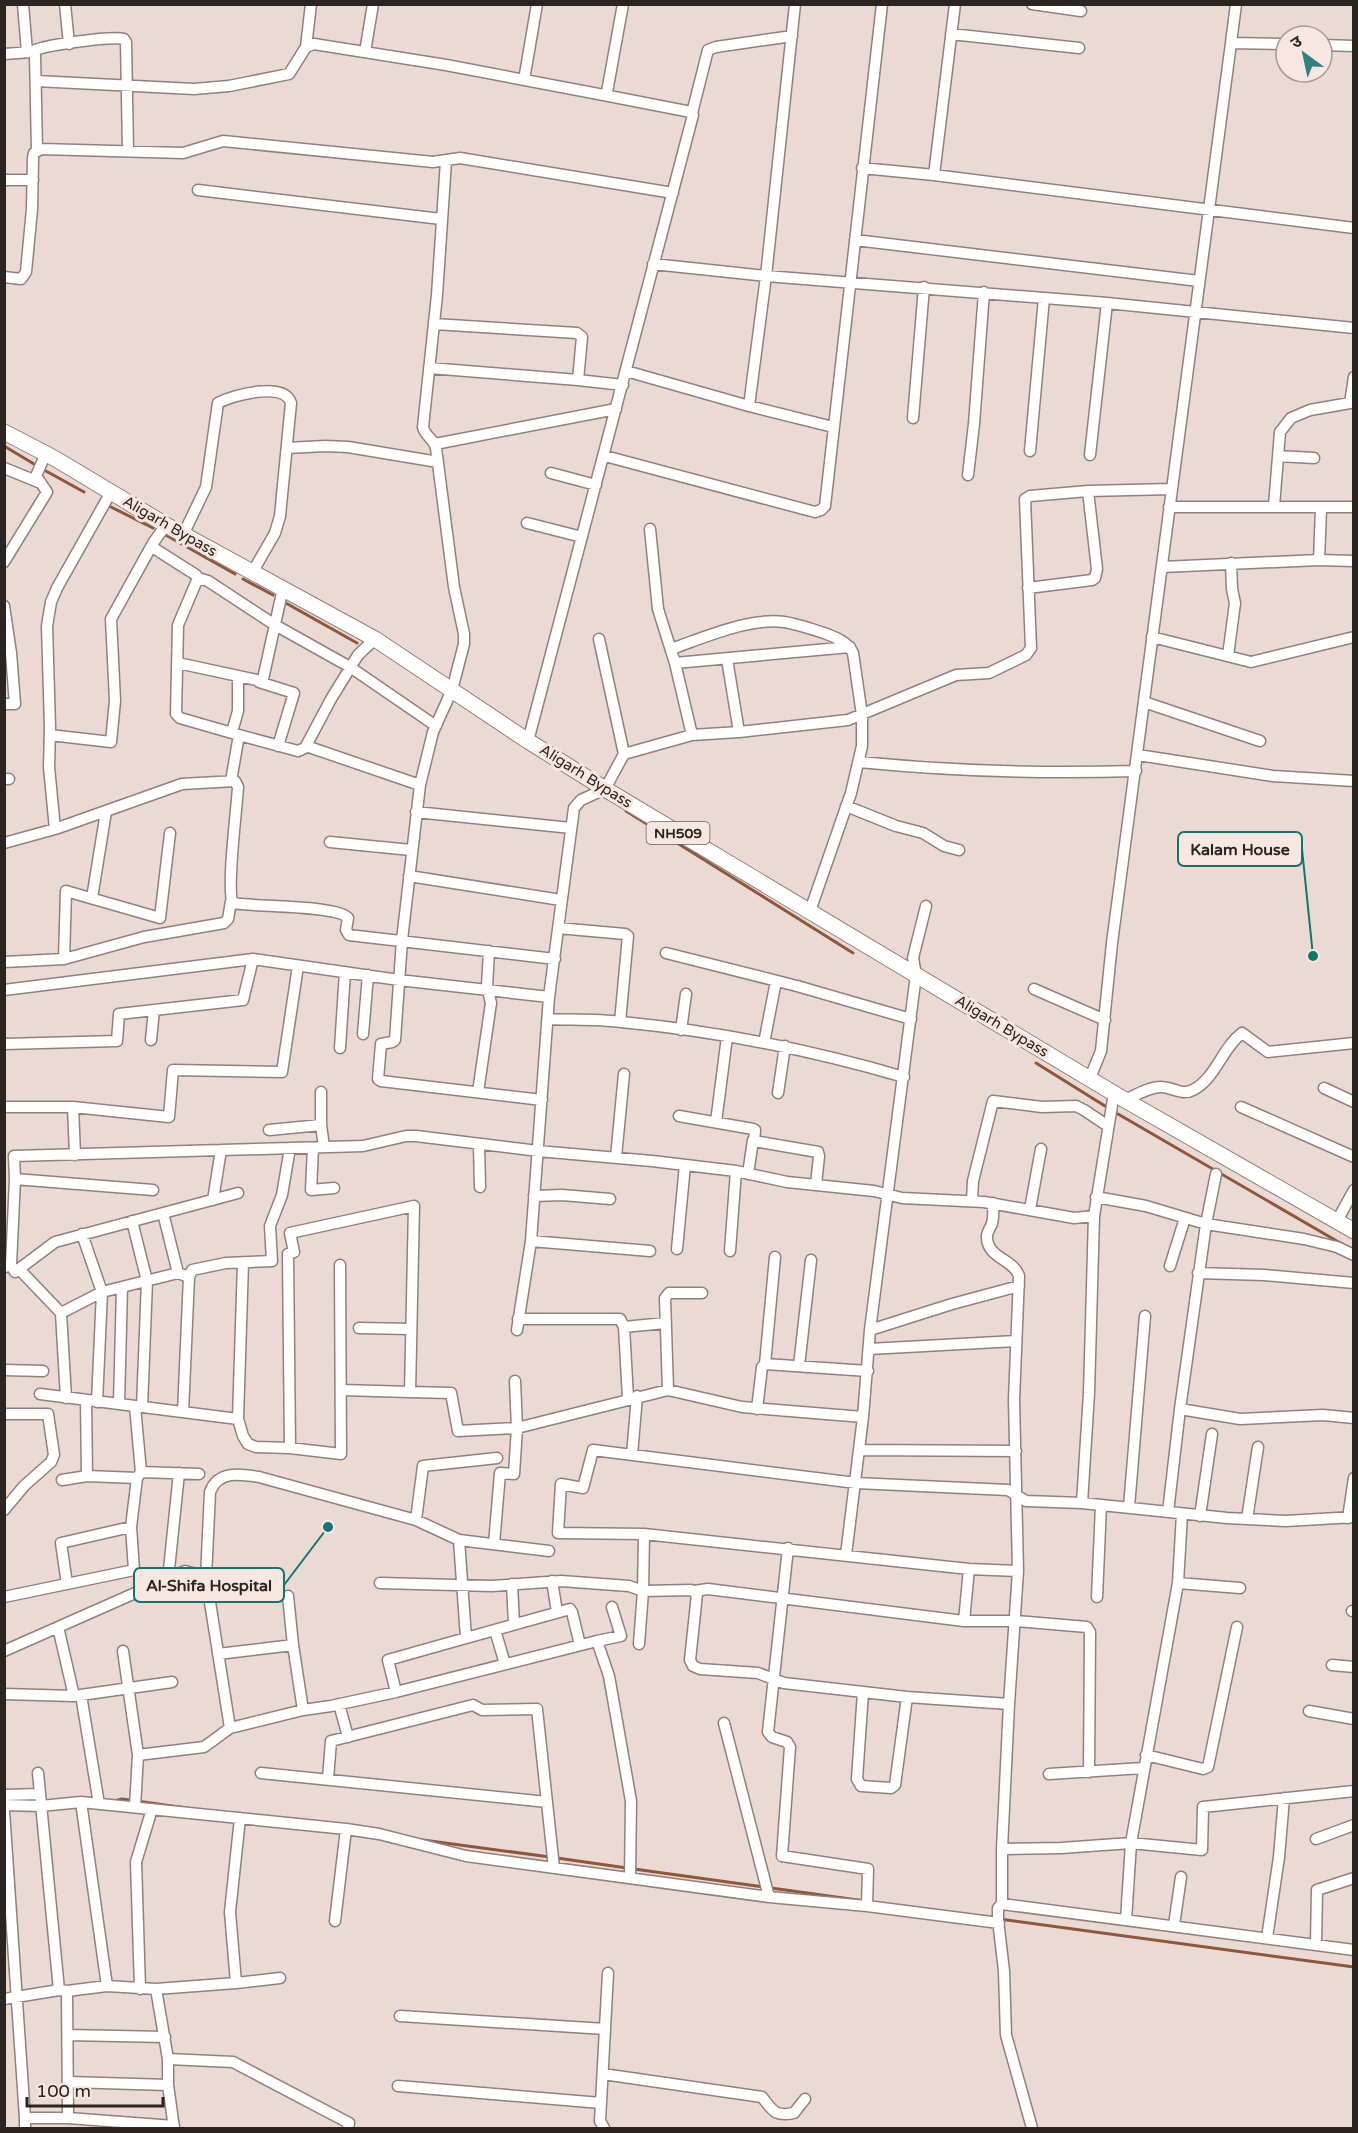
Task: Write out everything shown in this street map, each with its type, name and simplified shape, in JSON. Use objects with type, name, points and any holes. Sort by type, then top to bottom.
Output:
[{"type":"highway","name":"Aligarh Bypass","points":[[4,432],[46,453],[166,525],[252,573],[375,639],[528,741],[605,789],[1119,1096],[1353,1231]]},
{"type":"street","points":[[4,277],[21,279],[26,272],[33,158],[37,151],[36,57],[29,52],[23,4]]},
{"type":"street","points":[[65,4],[69,44]]},
{"type":"street","points":[[36,81],[194,89],[229,86],[283,76],[289,74],[306,47],[310,4]]},
{"type":"street","points":[[365,52],[373,4]]},
{"type":"street","points":[[524,80],[537,4]]},
{"type":"street","points":[[609,96],[607,92],[623,4]]},
{"type":"street","points":[[749,406],[766,276],[795,4]]},
{"type":"street","points":[[605,456],[815,512],[821,510],[826,501],[882,4]]},
{"type":"street","points":[[934,175],[955,4]]},
{"type":"street","points":[[1032,4],[1081,11]]},
{"type":"street","points":[[1089,1078],[1101,1051],[1112,943],[1236,4]]},
{"type":"street","points":[[951,34],[1079,48]]},
{"type":"street","points":[[528,741],[605,456],[708,50],[792,36]]},
{"type":"street","points":[[4,54],[116,38],[124,39],[126,42],[128,152]]},
{"type":"street","points":[[1231,43],[1274,44]]},
{"type":"street","points":[[306,47],[314,44],[365,52],[692,113]]},
{"type":"street","points":[[1334,45],[1353,46]]},
{"type":"street","points":[[37,151],[41,149],[189,153],[223,141],[433,162],[460,158],[673,193]]},
{"type":"street","points":[[446,160],[434,324],[423,426],[424,431],[435,444],[454,587],[464,639],[452,690],[436,726],[420,785],[402,940],[395,1040],[381,1044],[378,1080],[542,1100]]},
{"type":"street","points":[[862,168],[1353,228]]},
{"type":"street","points":[[4,180],[33,180]]},
{"type":"street","points":[[198,190],[441,219]]},
{"type":"street","points":[[855,240],[1199,281]]},
{"type":"street","points":[[653,264],[766,276],[1107,303],[1353,328]]},
{"type":"street","points":[[913,418],[924,287]]},
{"type":"street","points":[[968,475],[984,292]]},
{"type":"street","points":[[1030,451],[1044,298]]},
{"type":"street","points":[[1090,455],[1107,303]]},
{"type":"street","points":[[434,324],[577,333],[582,337],[578,380]]},
{"type":"street","points":[[429,368],[623,385]]},
{"type":"street","points":[[626,371],[833,427]]},
{"type":"street","points":[[1274,506],[1280,432],[1291,418],[1310,410],[1350,403],[1353,377]]},
{"type":"street","points":[[183,533],[206,487],[218,403],[250,393],[279,391],[284,393],[291,403],[279,523],[252,573]]},
{"type":"street","points":[[435,444],[616,410]]},
{"type":"street","points":[[287,448],[348,447],[438,462]]},
{"type":"street","points":[[4,562],[47,492],[36,473],[46,453]]},
{"type":"street","points":[[1278,456],[1314,458]]},
{"type":"street","points":[[4,468],[41,483]]},
{"type":"street","points":[[551,473],[596,485]]},
{"type":"street","points":[[624,754],[692,735],[843,721],[956,675],[989,673],[1026,655],[1032,644],[1025,498],[1089,491],[1172,489]]},
{"type":"street","points":[[1029,588],[1092,580],[1097,574],[1089,491]]},
{"type":"street","points":[[55,829],[49,767],[48,612],[57,588],[111,492]]},
{"type":"street","points":[[1169,507],[1353,507]]},
{"type":"street","points":[[1319,560],[1321,508]]},
{"type":"street","points":[[527,523],[582,537]]},
{"type":"street","points":[[50,735],[111,742],[115,684],[111,619],[152,545],[166,525]]},
{"type":"street","points":[[650,529],[657,604],[675,663],[692,735]]},
{"type":"street","points":[[152,545],[154,549],[198,578],[208,581],[275,625],[350,668],[436,726]]},
{"type":"street","points":[[1162,567],[1319,560],[1353,561]]},
{"type":"street","points":[[1228,656],[1235,603],[1231,563]]},
{"type":"street","points":[[198,578],[178,625],[176,712],[178,717],[278,746],[298,750],[307,747],[420,785]]},
{"type":"street","points":[[259,682],[263,679],[283,588]]},
{"type":"street","points":[[4,704],[15,704],[5,611]]},
{"type":"street","points":[[671,649],[739,627],[766,621],[782,621],[801,625],[836,638],[850,647],[854,653],[862,715],[862,746],[846,806],[810,911]]},
{"type":"street","points":[[1152,637],[1247,661],[1353,637]]},
{"type":"street","points":[[307,747],[306,743],[350,668],[362,651],[375,639]]},
{"type":"street","points":[[599,639],[624,754],[605,789],[577,803],[574,808],[549,997],[531,1241],[518,1325],[616,1318],[623,1322],[633,1397],[632,1455]]},
{"type":"street","points":[[675,663],[850,647]]},
{"type":"street","points":[[727,659],[739,732]]},
{"type":"street","points":[[178,663],[259,682],[294,693],[278,746]]},
{"type":"street","points":[[231,781],[238,711],[238,677]]},
{"type":"street","points":[[1144,702],[1260,741]]},
{"type":"street","points":[[1138,755],[1273,776],[1353,781]]},
{"type":"street","points":[[859,762],[919,768],[1051,772],[1136,771]]},
{"type":"street","points":[[4,843],[55,829],[182,784],[235,781],[238,787],[231,901],[228,919],[224,923],[144,936],[64,959],[4,962]]},
{"type":"street","points":[[846,806],[896,826],[923,833],[944,846],[959,850]]},
{"type":"street","points":[[92,898],[106,812]]},
{"type":"street","points":[[416,812],[571,828]]},
{"type":"street","points":[[64,959],[66,891],[160,918],[170,833]]},
{"type":"street","points":[[330,842],[411,850]]},
{"type":"street","points":[[409,876],[561,900]]},
{"type":"street","points":[[231,901],[237,904],[344,914],[348,918],[346,930],[349,935],[555,959]]},
{"type":"street","points":[[846,1555],[860,1450],[870,1330],[916,975],[913,958],[926,906]]},
{"type":"street","points":[[558,928],[628,936],[620,1022]]},
{"type":"street","points":[[478,1092],[491,1003],[488,990],[489,951]]},
{"type":"street","points":[[666,953],[911,1019]]},
{"type":"street","points":[[4,990],[253,959],[399,980],[549,997]]},
{"type":"street","points":[[4,1044],[117,1041],[119,1014],[243,1000],[253,959]]},
{"type":"street","points":[[8,1107],[73,1107],[169,1117],[172,1070],[282,1072],[298,966]]},
{"type":"street","points":[[340,1048],[345,972]]},
{"type":"street","points":[[363,1034],[368,975]]},
{"type":"street","points":[[764,1042],[776,981]]},
{"type":"street","points":[[1034,989],[1105,1020]]},
{"type":"street","points":[[681,1030],[686,994]]},
{"type":"street","points":[[151,1040],[154,1010]]},
{"type":"street","points":[[548,1019],[620,1022],[764,1042],[835,1057],[904,1077]]},
{"type":"street","points":[[1082,1503],[1089,1393],[1094,1216],[1108,1126],[1119,1096],[1165,1087],[1185,1093],[1195,1089],[1208,1078],[1242,1034],[1268,1052],[1353,1043]]},
{"type":"street","points":[[716,1122],[727,1036]]},
{"type":"street","points":[[778,1093],[785,1046]]},
{"type":"street","points":[[616,1157],[624,1074]]},
{"type":"street","points":[[1324,1088],[1353,1102]]},
{"type":"street","points":[[321,1092],[321,1125],[310,1190],[334,1188]]},
{"type":"street","points":[[972,1201],[975,1171],[993,1101],[1042,1107],[1076,1106],[1108,1126]]},
{"type":"street","points":[[73,1107],[75,1155]]},
{"type":"street","points":[[1241,1107],[1353,1157]]},
{"type":"street","points":[[679,1116],[754,1129],[753,1140],[742,1173],[730,1251]]},
{"type":"street","points":[[269,1130],[321,1125]]},
{"type":"street","points":[[66,1398],[61,1313],[11,1267],[14,1156],[363,1146],[411,1136],[685,1165],[787,1182],[874,1191],[902,1198],[993,1203],[1074,1218],[1094,1216]]},
{"type":"street","points":[[753,1140],[818,1152],[816,1185]]},
{"type":"street","points":[[479,1145],[480,1187]]},
{"type":"street","points":[[61,1313],[102,1292],[122,1287],[184,1275],[192,1270],[226,1263],[272,1261],[270,1226],[282,1195],[290,1148]]},
{"type":"street","points":[[1030,1209],[1041,1149]]},
{"type":"street","points":[[213,1200],[221,1150]]},
{"type":"street","points":[[677,1249],[685,1165]]},
{"type":"street","points":[[1168,1512],[1198,1273],[1216,1174]]},
{"type":"street","points":[[15,1179],[153,1190]]},
{"type":"street","points":[[1338,1221],[1353,1191]]},
{"type":"street","points":[[11,1267],[55,1242],[238,1193]]},
{"type":"street","points":[[534,1196],[610,1198]]},
{"type":"street","points":[[1096,1197],[1146,1206],[1206,1224],[1304,1239],[1337,1247],[1353,1255]]},
{"type":"street","points":[[993,1203],[992,1222],[987,1237],[989,1247],[994,1254],[1017,1271],[1019,1286],[1016,1341],[1018,1571],[999,1914],[1006,2035],[1032,2128]]},
{"type":"street","points":[[290,1448],[288,1254],[294,1252],[290,1233],[414,1206],[410,1392]]},
{"type":"street","points":[[163,1213],[184,1275],[183,1412]]},
{"type":"street","points":[[1170,1266],[1185,1218]]},
{"type":"street","points":[[4,1598],[134,1570],[131,1527],[139,1475],[139,1407],[147,1281],[132,1221]]},
{"type":"street","points":[[82,1234],[102,1292],[87,1476]]},
{"type":"street","points":[[531,1241],[650,1251]]},
{"type":"street","points":[[757,1409],[762,1367],[765,1364],[776,1257]]},
{"type":"street","points":[[799,1366],[811,1260]]},
{"type":"street","points":[[243,1263],[238,1419],[243,1436],[248,1444],[256,1447],[341,1454],[340,1265]]},
{"type":"street","points":[[1198,1273],[1264,1275],[1353,1283]]},
{"type":"street","points":[[870,1330],[1019,1286]]},
{"type":"street","points":[[119,1404],[122,1287]]},
{"type":"street","points":[[668,1390],[664,1298],[667,1294],[702,1293]]},
{"type":"street","points":[[1129,1508],[1145,1316]]},
{"type":"street","points":[[624,1327],[665,1323]]},
{"type":"street","points":[[359,1328],[411,1329]]},
{"type":"street","points":[[869,1349],[1016,1341]]},
{"type":"street","points":[[765,1364],[868,1371]]},
{"type":"street","points":[[4,1370],[44,1371]]},
{"type":"street","points":[[494,1544],[500,1473],[514,1474],[517,1428],[515,1381]]},
{"type":"street","points":[[342,1390],[451,1393],[459,1431],[517,1428],[668,1390],[757,1409],[863,1418]]},
{"type":"street","points":[[40,1394],[238,1419]]},
{"type":"street","points":[[1180,1409],[1240,1419],[1323,1416],[1353,1418]]},
{"type":"street","points":[[4,1414],[48,1414],[54,1455],[46,1468],[24,1486],[4,1510]]},
{"type":"street","points":[[1200,1516],[1212,1434]]},
{"type":"street","points":[[1247,1519],[1258,1447]]},
{"type":"street","points":[[1018,1571],[969,1569],[644,1534],[558,1533],[561,1484],[583,1488],[593,1450],[856,1483],[1008,1490],[1026,1501],[1082,1503],[1200,1516],[1294,1521],[1351,1518],[1353,1478]]},
{"type":"street","points":[[860,1450],[1016,1451]]},
{"type":"street","points":[[416,1520],[423,1466],[497,1458]]},
{"type":"street","points":[[168,1579],[179,1473]]},
{"type":"street","points":[[62,1480],[87,1476],[199,1474]]},
{"type":"street","points":[[230,1728],[206,1577],[210,1492],[213,1483],[237,1474],[259,1477],[416,1520],[459,1540],[549,1551]]},
{"type":"street","points":[[1098,1598],[1101,1505]]},
{"type":"street","points":[[1126,1920],[1131,1843],[1178,1583],[1182,1514]]},
{"type":"street","points":[[67,1584],[61,1543],[131,1527]]},
{"type":"street","points":[[639,1644],[644,1591],[644,1534]]},
{"type":"street","points":[[459,1540],[466,1638]]},
{"type":"street","points":[[788,1548],[768,1732],[772,1737],[788,1742],[790,1747],[782,1856],[868,1869],[867,1906]]},
{"type":"street","points":[[964,1621],[969,1569]]},
{"type":"street","points":[[4,1652],[185,1571],[206,1577]]},
{"type":"street","points":[[552,1581],[557,1612]]},
{"type":"street","points":[[380,1583],[462,1585],[552,1581],[628,1586],[644,1591],[708,1589],[964,1621],[1082,1626],[1089,1629],[1089,1772]]},
{"type":"street","points":[[1178,1583],[1240,1588]]},
{"type":"street","points":[[512,1584],[514,1624]]},
{"type":"street","points":[[694,1591],[697,1598],[690,1660],[693,1666],[700,1669],[758,1672],[784,1683],[907,1697],[1009,1704]]},
{"type":"street","points":[[288,1596],[303,1710]]},
{"type":"street","points":[[138,1755],[204,1747],[230,1728],[303,1710],[396,1692],[621,1636],[612,1607]]},
{"type":"street","points":[[396,1692],[388,1660],[557,1612],[570,1609],[580,1645]]},
{"type":"street","points":[[58,1627],[78,1695],[99,1804]]},
{"type":"street","points":[[1146,1755],[1203,1769],[1208,1767],[1237,1627]]},
{"type":"street","points":[[495,1630],[505,1664]]},
{"type":"street","points":[[597,1641],[609,1676],[631,1801],[630,1878]]},
{"type":"street","points":[[218,1654],[293,1645]]},
{"type":"street","points":[[123,1651],[138,1755],[135,1807]]},
{"type":"street","points":[[1332,1665],[1353,1667]]},
{"type":"street","points":[[4,1694],[78,1695],[172,1682]]},
{"type":"street","points":[[863,1692],[857,1779],[861,1786],[891,1788],[895,1785],[907,1697]]},
{"type":"street","points":[[339,1704],[348,1737]]},
{"type":"street","points":[[328,1779],[331,1741],[473,1705],[482,1710],[537,1709],[554,1868]]},
{"type":"street","points":[[1309,1711],[1353,1719]]},
{"type":"street","points":[[724,1723],[769,1897]]},
{"type":"street","points":[[1049,1774],[1143,1768]]},
{"type":"street","points":[[38,1773],[68,2035],[68,2118]]},
{"type":"street","points":[[261,1773],[547,1802]]},
{"type":"street","points":[[1002,1849],[1131,1843],[1202,1850],[1203,1807],[1353,1791]]},
{"type":"street","points":[[4,1795],[40,1794]]},
{"type":"street","points":[[1266,1938],[1279,1857],[1284,1798]]},
{"type":"street","points":[[81,1802],[107,1986]]},
{"type":"street","points":[[4,1805],[41,1806],[81,1802],[346,1829],[379,1834],[466,1856],[769,1897],[867,1906],[1126,1920],[1353,1950]]},
{"type":"street","points":[[140,1989],[136,1862],[152,1809]]},
{"type":"street","points":[[4,1811],[25,2123],[68,2118],[174,2127],[168,2085],[168,2059],[156,1989]]},
{"type":"street","points":[[237,1983],[230,1912],[240,1818]]},
{"type":"street","points":[[1316,1839],[1353,1825]]},
{"type":"street","points":[[335,1921],[346,1829]]},
{"type":"street","points":[[1174,1925],[1181,1877]]},
{"type":"street","points":[[1316,1945],[1317,1890],[1353,1878]]},
{"type":"street","points":[[604,2128],[600,2121],[608,1973]]},
{"type":"street","points":[[4,1999],[107,1986],[156,1989],[280,1978]]},
{"type":"street","points":[[400,2016],[605,2029]]},
{"type":"street","points":[[68,2035],[165,2037]]},
{"type":"street","points":[[168,2059],[233,2062],[349,2123],[348,2128]]},
{"type":"street","points":[[603,2074],[762,2097],[774,2112],[782,2115],[794,2113],[805,2099]]},
{"type":"street","points":[[69,2082],[168,2085]]},
{"type":"street","points":[[398,2086],[602,2103]]},
{"type":"waterway","points":[[4,446],[34,464]]},
{"type":"waterway","points":[[46,471],[84,492]]},
{"type":"waterway","points":[[107,505],[153,528]]},
{"type":"waterway","points":[[164,534],[235,574]]},
{"type":"waterway","points":[[243,579],[273,595]]},
{"type":"waterway","points":[[284,602],[357,643]]},
{"type":"waterway","points":[[626,811],[853,953]]},
{"type":"waterway","points":[[1036,1063],[1105,1106]]},
{"type":"waterway","points":[[1118,1114],[1342,1244]]},
{"type":"waterway","points":[[114,1801],[122,1799],[187,1808]]},
{"type":"waterway","points":[[423,1840],[550,1857]]},
{"type":"waterway","points":[[557,1858],[627,1868]]},
{"type":"waterway","points":[[634,1869],[764,1887]]},
{"type":"waterway","points":[[771,1888],[865,1901]]},
{"type":"waterway","points":[[999,1919],[1354,1967]]},
{"type":"place","name":"Kalam House","points":[[1313,956]]},
{"type":"place","name":"Al-Shifa Hospital","points":[[328,1527]]}]
